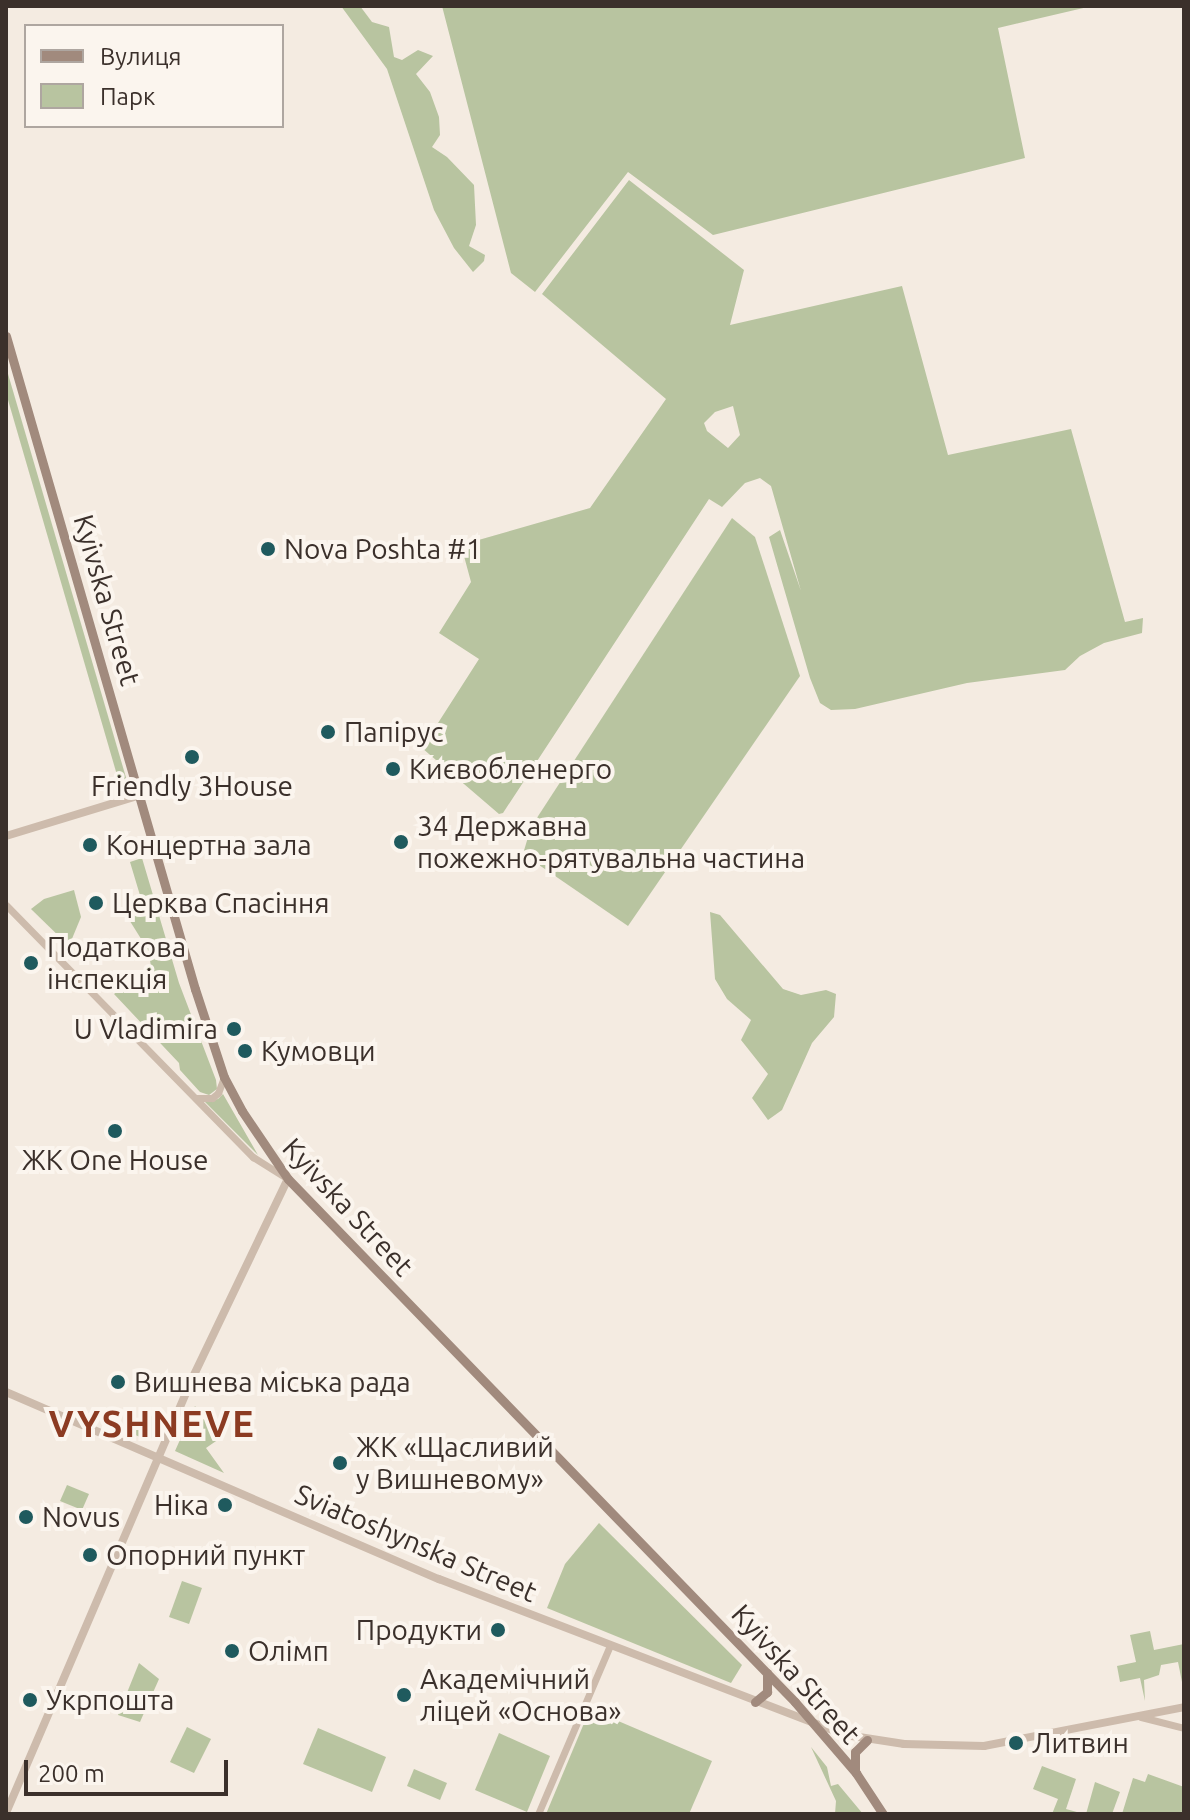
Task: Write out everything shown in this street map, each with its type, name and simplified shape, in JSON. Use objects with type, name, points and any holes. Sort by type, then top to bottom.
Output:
[{"type":"main road","name":"Kyivska Street","points":[[6,336],[224,1077],[261,1144],[288,1179],[814,1723],[856,1773],[883,1814]]},
{"type":"main road","points":[[755,1702],[767,1692],[767,1673]]},
{"type":"main road","points":[[856,1773],[855,1752],[867,1740]]},
{"type":"street","points":[[6,836],[140,795]]},
{"type":"street","points":[[6,905],[253,1157],[288,1179],[158,1456],[6,1813]]},
{"type":"street","points":[[196,1098],[212,1098],[218,1093],[224,1077]]},
{"type":"street","name":"Sviatoshynska Street","points":[[6,1392],[439,1579],[755,1702],[867,1740],[984,1746],[1182,1710]]},
{"type":"street","points":[[538,1814],[610,1645]]},
{"type":"street","points":[[1139,1717],[1184,1728]]},
{"type":"green space","points":[[341,6],[360,6],[372,22],[389,27],[394,57],[402,60],[418,50],[433,56],[416,74],[430,92],[439,117],[440,135],[432,147],[447,157],[474,185],[476,225],[469,246],[485,255],[484,261],[473,272],[454,248],[434,210],[387,69]]},
{"type":"green space","points":[[442,6],[1092,6],[998,28],[1025,158],[713,235],[628,172],[535,292],[511,273]]},
{"type":"green space","points":[[629,180],[744,270],[730,325],[902,286],[948,455],[1071,429],[1125,622],[1143,618],[1142,633],[1104,643],[1080,656],[1065,670],[967,683],[855,709],[831,710],[820,703],[810,678],[769,537],[780,530],[801,591],[771,486],[760,478],[745,483],[722,507],[709,499],[503,813],[499,814],[422,748],[479,659],[439,633],[471,582],[461,545],[590,508],[666,399],[542,294]],"holes":[[[733,406],[740,435],[728,448],[707,431],[704,423],[715,412]]]},
{"type":"green space","points":[[6,367],[127,781],[124,782],[119,782],[6,393]]},
{"type":"green space","points":[[732,518],[755,537],[800,676],[628,926],[523,854],[531,827]]},
{"type":"green space","points":[[142,858],[179,983],[216,1080],[217,1089],[209,1095],[200,1092],[180,1070],[179,1063],[114,994],[151,966],[148,950],[128,918],[142,902],[130,862]]},
{"type":"green space","points":[[74,890],[81,917],[69,946],[31,909],[44,899]]},
{"type":"green space","points":[[710,912],[720,915],[783,989],[801,995],[826,990],[836,994],[834,1017],[812,1043],[782,1110],[768,1120],[752,1098],[768,1074],[741,1040],[751,1020],[727,999],[715,979]]},
{"type":"green space","points":[[223,1094],[258,1155],[205,1102],[218,1099]]},
{"type":"green space","points":[[195,1406],[219,1439],[206,1448],[224,1473],[175,1451]]},
{"type":"green space","points":[[163,1412],[150,1441],[118,1428]]},
{"type":"green space","points":[[67,1485],[89,1494],[82,1510],[60,1501]]},
{"type":"green space","points":[[599,1523],[742,1665],[731,1683],[547,1608],[565,1564]]},
{"type":"green space","points":[[182,1581],[202,1588],[189,1624],[169,1617]]},
{"type":"green space","points":[[1150,1631],[1154,1650],[1184,1644],[1184,1692],[1178,1662],[1161,1665],[1159,1675],[1144,1680],[1145,1701],[1140,1678],[1120,1682],[1117,1666],[1136,1662],[1130,1635]]},
{"type":"green space","points":[[139,1663],[159,1679],[140,1722],[118,1715]]},
{"type":"green space","points":[[590,1709],[712,1761],[689,1814],[546,1814]]},
{"type":"green space","points":[[187,1727],[211,1739],[194,1773],[170,1762]]},
{"type":"green space","points":[[318,1728],[386,1757],[372,1792],[303,1764]]},
{"type":"green space","points":[[499,1733],[550,1756],[527,1812],[475,1790]]},
{"type":"green space","points":[[811,1747],[827,1767],[831,1786],[838,1784],[863,1814],[835,1814],[836,1801]]},
{"type":"green space","points":[[1042,1766],[1076,1779],[1066,1809],[1084,1814],[1052,1814],[1058,1799],[1033,1789]]},
{"type":"green space","points":[[414,1769],[447,1783],[440,1800],[407,1786]]},
{"type":"green space","points":[[1148,1774],[1184,1787],[1184,1814],[1122,1814],[1133,1778],[1145,1782]]},
{"type":"green space","points":[[1095,1782],[1120,1792],[1112,1814],[1086,1814]]},
{"type":"place","name":"Nova Poshta #1","points":[[268,549]]},
{"type":"place","name":"Папірус","points":[[328,732]]},
{"type":"place","name":"Friendly 3House","points":[[192,757]]},
{"type":"place","name":"Києвобленерго","points":[[393,769]]},
{"type":"place","name":"34 Державна пожежно-рятувальна частина","points":[[401,842]]},
{"type":"place","name":"Концертна зала","points":[[90,845]]},
{"type":"place","name":"Церква Спасіння","points":[[96,903]]},
{"type":"place","name":"Податкова інспекція","points":[[31,963]]},
{"type":"place","name":"U Vladimira","points":[[234,1029]]},
{"type":"place","name":"Кумовци","points":[[245,1051]]},
{"type":"place","name":"ЖК One House","points":[[115,1131]]},
{"type":"place","name":"Вишнева міська рада","points":[[118,1382]]},
{"type":"place","name":"ЖК «Щасливий у Вишневому»","points":[[340,1463]]},
{"type":"place","name":"Ніка","points":[[225,1505]]},
{"type":"place","name":"Novus","points":[[26,1517]]},
{"type":"place","name":"Опорний пункт","points":[[90,1555]]},
{"type":"place","name":"Продукти","points":[[498,1630]]},
{"type":"place","name":"Олімп","points":[[232,1651]]},
{"type":"place","name":"Академічний ліцей «Основа»","points":[[404,1695]]},
{"type":"place","name":"Укрпошта","points":[[30,1700]]},
{"type":"place","name":"Литвин","points":[[1016,1743]]},
{"type":"district","name":"VYSHNEVE","points":[[152,1424]]}]
